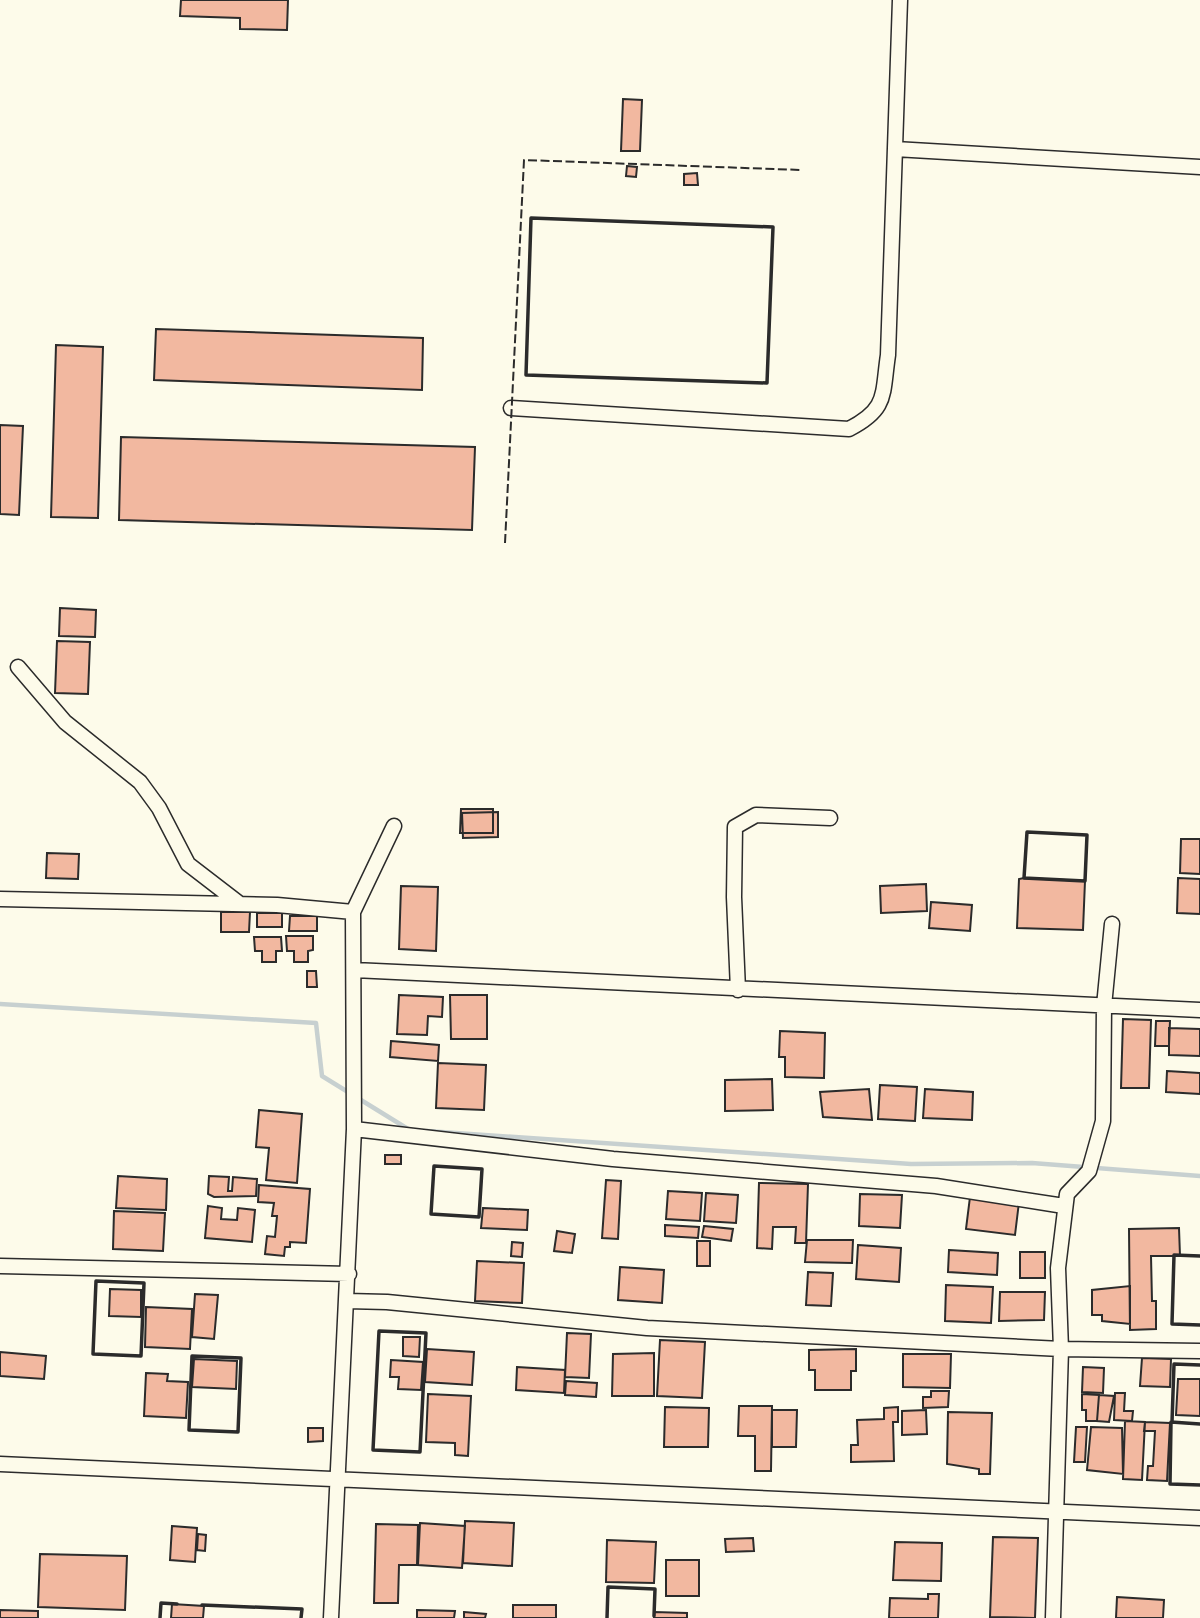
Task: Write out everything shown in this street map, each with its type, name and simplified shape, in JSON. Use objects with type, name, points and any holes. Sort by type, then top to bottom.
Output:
[{"type":"street","points":[[511,408],[849,429],[872,418],[880,405],[888,355],[900,0]]},
{"type":"street","points":[[895,149],[1200,167]]},
{"type":"street","points":[[18,667],[65,722],[140,782],[159,808],[188,864],[240,904]]},
{"type":"street","points":[[737,990],[735,827],[756,815],[830,818]]},
{"type":"street","points":[[331,1618],[354,1129],[353,912],[394,826]]},
{"type":"street","points":[[0,899],[240,904],[353,912]]},
{"type":"street","points":[[1053,1618],[1061,1349],[1058,1268],[1064,1206],[1075,1183],[1089,1171],[1103,1121],[1104,1006],[1112,924]]},
{"type":"street","points":[[354,970],[1200,1010]]},
{"type":"street","points":[[354,1129],[613,1159],[936,1186],[1064,1206]]},
{"type":"street","points":[[0,1266],[349,1274]]},
{"type":"street","points":[[347,1301],[387,1302],[647,1328],[1061,1349],[1200,1351]]},
{"type":"street","points":[[0,1464],[1200,1518]]},
{"type":"building","points":[[181,0],[288,0],[287,30],[240,29],[240,18],[180,16]]},
{"type":"building","points":[[623,99],[642,100],[640,151],[621,151]]},
{"type":"building","points":[[627,166],[637,167],[636,177],[626,176]]},
{"type":"building","points":[[697,173],[698,185],[684,185],[684,174]]},
{"type":"building","points":[[156,329],[423,338],[422,390],[154,380]]},
{"type":"building","points":[[56,345],[103,347],[98,518],[51,517]]},
{"type":"building","points":[[0,425],[23,426],[19,515],[0,514]]},
{"type":"building","points":[[121,437],[475,447],[472,530],[119,520]]},
{"type":"building","points":[[60,608],[96,610],[95,637],[59,636]]},
{"type":"building","points":[[57,641],[90,642],[88,694],[55,693]]},
{"type":"building","points":[[461,809],[493,809],[493,833],[460,833]]},
{"type":"building","points":[[498,812],[498,837],[463,838],[462,813]]},
{"type":"building","points":[[1181,839],[1200,839],[1200,874],[1180,873]]},
{"type":"building","points":[[47,853],[79,854],[78,879],[46,878]]},
{"type":"building","points":[[1178,878],[1200,879],[1200,914],[1177,913]]},
{"type":"building","points":[[1019,879],[1085,881],[1083,930],[1017,928]]},
{"type":"building","points":[[926,884],[927,911],[881,913],[880,886]]},
{"type":"building","points":[[401,886],[438,887],[436,951],[399,949]]},
{"type":"building","points":[[931,902],[972,905],[970,931],[929,928]]},
{"type":"building","points":[[221,912],[250,912],[249,932],[221,932]]},
{"type":"building","points":[[257,913],[282,913],[282,927],[257,927]]},
{"type":"building","points":[[290,916],[317,916],[317,931],[289,931]]},
{"type":"building","points":[[286,936],[313,936],[313,950],[308,951],[308,962],[294,962],[294,951],[287,951]]},
{"type":"building","points":[[254,937],[281,937],[282,951],[276,951],[276,962],[262,962],[262,951],[255,951]]},
{"type":"building","points":[[307,971],[316,971],[317,987],[307,987]]},
{"type":"building","points":[[399,995],[443,997],[442,1017],[428,1016],[427,1035],[397,1034]]},
{"type":"building","points":[[450,995],[487,995],[487,1039],[451,1039]]},
{"type":"building","points":[[1123,1019],[1151,1020],[1149,1088],[1121,1088]]},
{"type":"building","points":[[1156,1021],[1170,1021],[1169,1046],[1155,1046]]},
{"type":"building","points":[[1169,1028],[1200,1029],[1200,1056],[1169,1055]]},
{"type":"building","points":[[780,1031],[825,1033],[824,1078],[785,1077],[785,1057],[779,1057]]},
{"type":"building","points":[[391,1041],[439,1045],[438,1061],[390,1057]]},
{"type":"building","points":[[438,1063],[486,1065],[484,1110],[436,1108]]},
{"type":"building","points":[[1167,1071],[1200,1073],[1200,1094],[1166,1092]]},
{"type":"building","points":[[772,1079],[773,1110],[725,1111],[725,1080]]},
{"type":"building","points":[[880,1085],[917,1087],[915,1121],[878,1119]]},
{"type":"building","points":[[869,1089],[872,1120],[823,1117],[820,1092]]},
{"type":"building","points":[[925,1089],[973,1092],[972,1120],[923,1118]]},
{"type":"building","points":[[259,1110],[302,1114],[297,1183],[266,1180],[269,1148],[256,1147]]},
{"type":"building","points":[[385,1155],[401,1155],[401,1164],[385,1164]]},
{"type":"building","points":[[118,1176],[167,1179],[166,1210],[116,1208]]},
{"type":"building","points":[[209,1176],[229,1177],[228,1191],[232,1191],[233,1177],[257,1179],[256,1196],[214,1197],[208,1194]]},
{"type":"building","points":[[606,1180],[621,1181],[618,1239],[602,1238]]},
{"type":"building","points":[[759,1183],[808,1184],[806,1243],[795,1243],[796,1227],[773,1227],[772,1249],[757,1248]]},
{"type":"building","points":[[259,1185],[310,1189],[306,1243],[290,1242],[290,1247],[285,1247],[284,1256],[265,1254],[267,1236],[275,1237],[277,1216],[272,1216],[274,1203],[258,1202]]},
{"type":"building","points":[[668,1191],[702,1193],[700,1221],[666,1219]]},
{"type":"building","points":[[706,1193],[738,1195],[736,1223],[704,1221]]},
{"type":"building","points":[[860,1194],[902,1195],[900,1228],[859,1226]]},
{"type":"building","points":[[970,1197],[1019,1202],[1015,1235],[966,1229]]},
{"type":"building","points":[[208,1206],[222,1208],[221,1219],[237,1220],[238,1208],[255,1210],[252,1242],[205,1238]]},
{"type":"building","points":[[483,1208],[528,1210],[527,1230],[481,1228]]},
{"type":"building","points":[[114,1211],[165,1213],[163,1251],[113,1249]]},
{"type":"building","points":[[665,1225],[699,1227],[698,1238],[665,1236]]},
{"type":"building","points":[[704,1226],[733,1229],[731,1241],[702,1237]]},
{"type":"building","points":[[1179,1228],[1180,1256],[1151,1256],[1156,1329],[1130,1330],[1129,1229]]},
{"type":"building","points":[[557,1231],[575,1234],[572,1253],[554,1251]]},
{"type":"building","points":[[807,1240],[853,1240],[852,1263],[805,1262]]},
{"type":"building","points":[[697,1241],[710,1241],[710,1266],[697,1266]]},
{"type":"building","points":[[512,1242],[523,1243],[522,1257],[511,1256]]},
{"type":"building","points":[[858,1245],[901,1248],[899,1282],[856,1279]]},
{"type":"building","points":[[949,1250],[998,1253],[997,1275],[948,1272]]},
{"type":"building","points":[[1020,1252],[1045,1252],[1045,1278],[1020,1278]]},
{"type":"building","points":[[477,1261],[524,1263],[522,1303],[475,1301]]},
{"type":"building","points":[[620,1267],[664,1270],[662,1303],[618,1300]]},
{"type":"building","points":[[808,1272],[833,1273],[831,1306],[806,1305]]},
{"type":"building","points":[[946,1285],[993,1287],[991,1323],[945,1321]]},
{"type":"building","points":[[1130,1286],[1130,1324],[1102,1321],[1102,1315],[1092,1315],[1092,1290]]},
{"type":"building","points":[[110,1289],[141,1290],[141,1317],[109,1316]]},
{"type":"building","points":[[1000,1292],[1045,1292],[1044,1320],[999,1321]]},
{"type":"building","points":[[195,1294],[218,1295],[214,1339],[192,1337]]},
{"type":"building","points":[[146,1307],[192,1309],[190,1349],[145,1347]]},
{"type":"building","points":[[567,1333],[591,1334],[589,1378],[565,1377]]},
{"type":"building","points":[[403,1337],[420,1337],[419,1357],[403,1356]]},
{"type":"building","points":[[660,1340],[705,1342],[702,1398],[657,1396]]},
{"type":"building","points":[[427,1349],[474,1352],[472,1385],[425,1382]]},
{"type":"building","points":[[856,1349],[856,1371],[851,1371],[851,1390],[815,1390],[815,1370],[809,1370],[809,1350]]},
{"type":"building","points":[[0,1352],[46,1356],[44,1379],[0,1376]]},
{"type":"building","points":[[654,1353],[654,1396],[612,1396],[613,1354]]},
{"type":"building","points":[[903,1354],[951,1354],[950,1388],[903,1387]]},
{"type":"building","points":[[1142,1358],[1171,1359],[1170,1387],[1140,1386]]},
{"type":"building","points":[[194,1359],[237,1361],[236,1389],[192,1387]]},
{"type":"building","points":[[391,1360],[423,1362],[421,1390],[398,1389],[399,1377],[390,1377]]},
{"type":"building","points":[[517,1367],[565,1370],[564,1393],[516,1390]]},
{"type":"building","points":[[1083,1367],[1104,1368],[1103,1393],[1082,1392]]},
{"type":"building","points":[[146,1373],[168,1374],[167,1381],[188,1382],[186,1418],[144,1416]]},
{"type":"building","points":[[1178,1379],[1200,1379],[1200,1416],[1176,1415]]},
{"type":"building","points":[[566,1381],[597,1383],[596,1397],[565,1395]]},
{"type":"building","points":[[931,1391],[949,1391],[948,1407],[923,1408],[923,1397],[931,1397]]},
{"type":"building","points":[[1115,1393],[1125,1393],[1124,1411],[1133,1411],[1132,1421],[1114,1420]]},
{"type":"building","points":[[428,1394],[471,1396],[468,1456],[455,1455],[455,1443],[426,1442]]},
{"type":"building","points":[[1082,1394],[1099,1395],[1097,1421],[1086,1421],[1086,1410],[1082,1410]]},
{"type":"building","points":[[1099,1395],[1114,1396],[1109,1422],[1097,1421]]},
{"type":"building","points":[[739,1406],[772,1406],[771,1471],[755,1471],[755,1436],[738,1436]]},
{"type":"building","points":[[665,1407],[709,1408],[708,1447],[664,1447]]},
{"type":"building","points":[[898,1407],[898,1422],[893,1422],[894,1461],[851,1462],[851,1445],[858,1445],[857,1420],[884,1419],[884,1408]]},
{"type":"building","points":[[772,1410],[797,1410],[796,1447],[772,1447]]},
{"type":"building","points":[[926,1410],[927,1434],[902,1435],[902,1411]]},
{"type":"building","points":[[948,1412],[992,1413],[990,1474],[979,1474],[979,1469],[947,1464]]},
{"type":"building","points":[[1125,1421],[1145,1422],[1142,1480],[1123,1479]]},
{"type":"building","points":[[1145,1422],[1170,1423],[1167,1481],[1147,1480],[1148,1466],[1153,1466],[1155,1431],[1144,1431]]},
{"type":"building","points":[[1076,1427],[1087,1427],[1085,1462],[1074,1462]]},
{"type":"building","points":[[1091,1427],[1122,1428],[1123,1474],[1087,1470]]},
{"type":"building","points":[[308,1428],[323,1428],[323,1441],[308,1442]]},
{"type":"building","points":[[465,1521],[514,1523],[512,1566],[463,1563]]},
{"type":"building","points":[[420,1523],[465,1526],[462,1568],[418,1565]]},
{"type":"building","points":[[376,1524],[418,1525],[417,1565],[399,1565],[398,1603],[374,1603]]},
{"type":"building","points":[[172,1526],[197,1528],[195,1562],[170,1560]]},
{"type":"building","points":[[198,1534],[206,1535],[205,1551],[197,1550]]},
{"type":"building","points":[[993,1537],[1038,1538],[1035,1618],[990,1617]]},
{"type":"building","points":[[753,1538],[754,1551],[726,1552],[725,1539]]},
{"type":"building","points":[[607,1540],[656,1542],[654,1583],[606,1582]]},
{"type":"building","points":[[895,1542],[942,1543],[941,1581],[893,1580]]},
{"type":"building","points":[[40,1554],[127,1556],[125,1610],[38,1607]]},
{"type":"building","points":[[666,1560],[699,1560],[699,1596],[666,1596]]},
{"type":"building","points":[[928,1594],[939,1594],[938,1618],[889,1618],[890,1598],[928,1599]]},
{"type":"building","points":[[1117,1597],[1164,1600],[1163,1618],[1116,1618]]},
{"type":"building","points":[[172,1604],[204,1606],[203,1618],[171,1618]]},
{"type":"building","points":[[513,1605],[556,1605],[556,1618],[513,1618]]},
{"type":"building","points":[[0,1610],[38,1611],[38,1618],[0,1618]]},
{"type":"building","points":[[417,1610],[455,1611],[454,1618],[417,1618]]},
{"type":"building","points":[[464,1612],[486,1614],[485,1618],[464,1618]]},
{"type":"building","points":[[654,1612],[687,1613],[687,1618],[654,1618]]},
{"type":"waterway","points":[[0,1004],[316,1023],[322,1076],[408,1129]]},
{"type":"waterway","points":[[427,1131],[911,1164],[1032,1163],[1200,1176]]},
{"type":"fence","points":[[505,543],[524,160],[801,170]]},
{"type":"wall","points":[[531,218],[773,227],[767,383],[526,375],[531,218]]},
{"type":"wall","points":[[1027,832],[1087,835],[1085,881],[1024,878],[1027,832]]},
{"type":"wall","points":[[434,1166],[482,1169],[479,1217],[431,1214],[434,1166]]},
{"type":"wall","points":[[1200,1256],[1174,1255],[1172,1324],[1200,1325]]},
{"type":"wall","points":[[96,1281],[144,1283],[141,1356],[93,1354],[96,1281]]},
{"type":"wall","points":[[379,1331],[426,1333],[420,1452],[373,1450],[379,1331]]},
{"type":"wall","points":[[192,1356],[241,1358],[238,1432],[189,1430],[192,1356]]},
{"type":"wall","points":[[1172,1422],[1174,1364],[1200,1365]]},
{"type":"wall","points":[[1200,1424],[1171,1422],[1170,1484],[1200,1485]]},
{"type":"wall","points":[[607,1618],[608,1587],[655,1589],[654,1616]]},
{"type":"wall","points":[[160,1618],[161,1603],[177,1604]]},
{"type":"wall","points":[[202,1605],[302,1609],[301,1618]]}]
